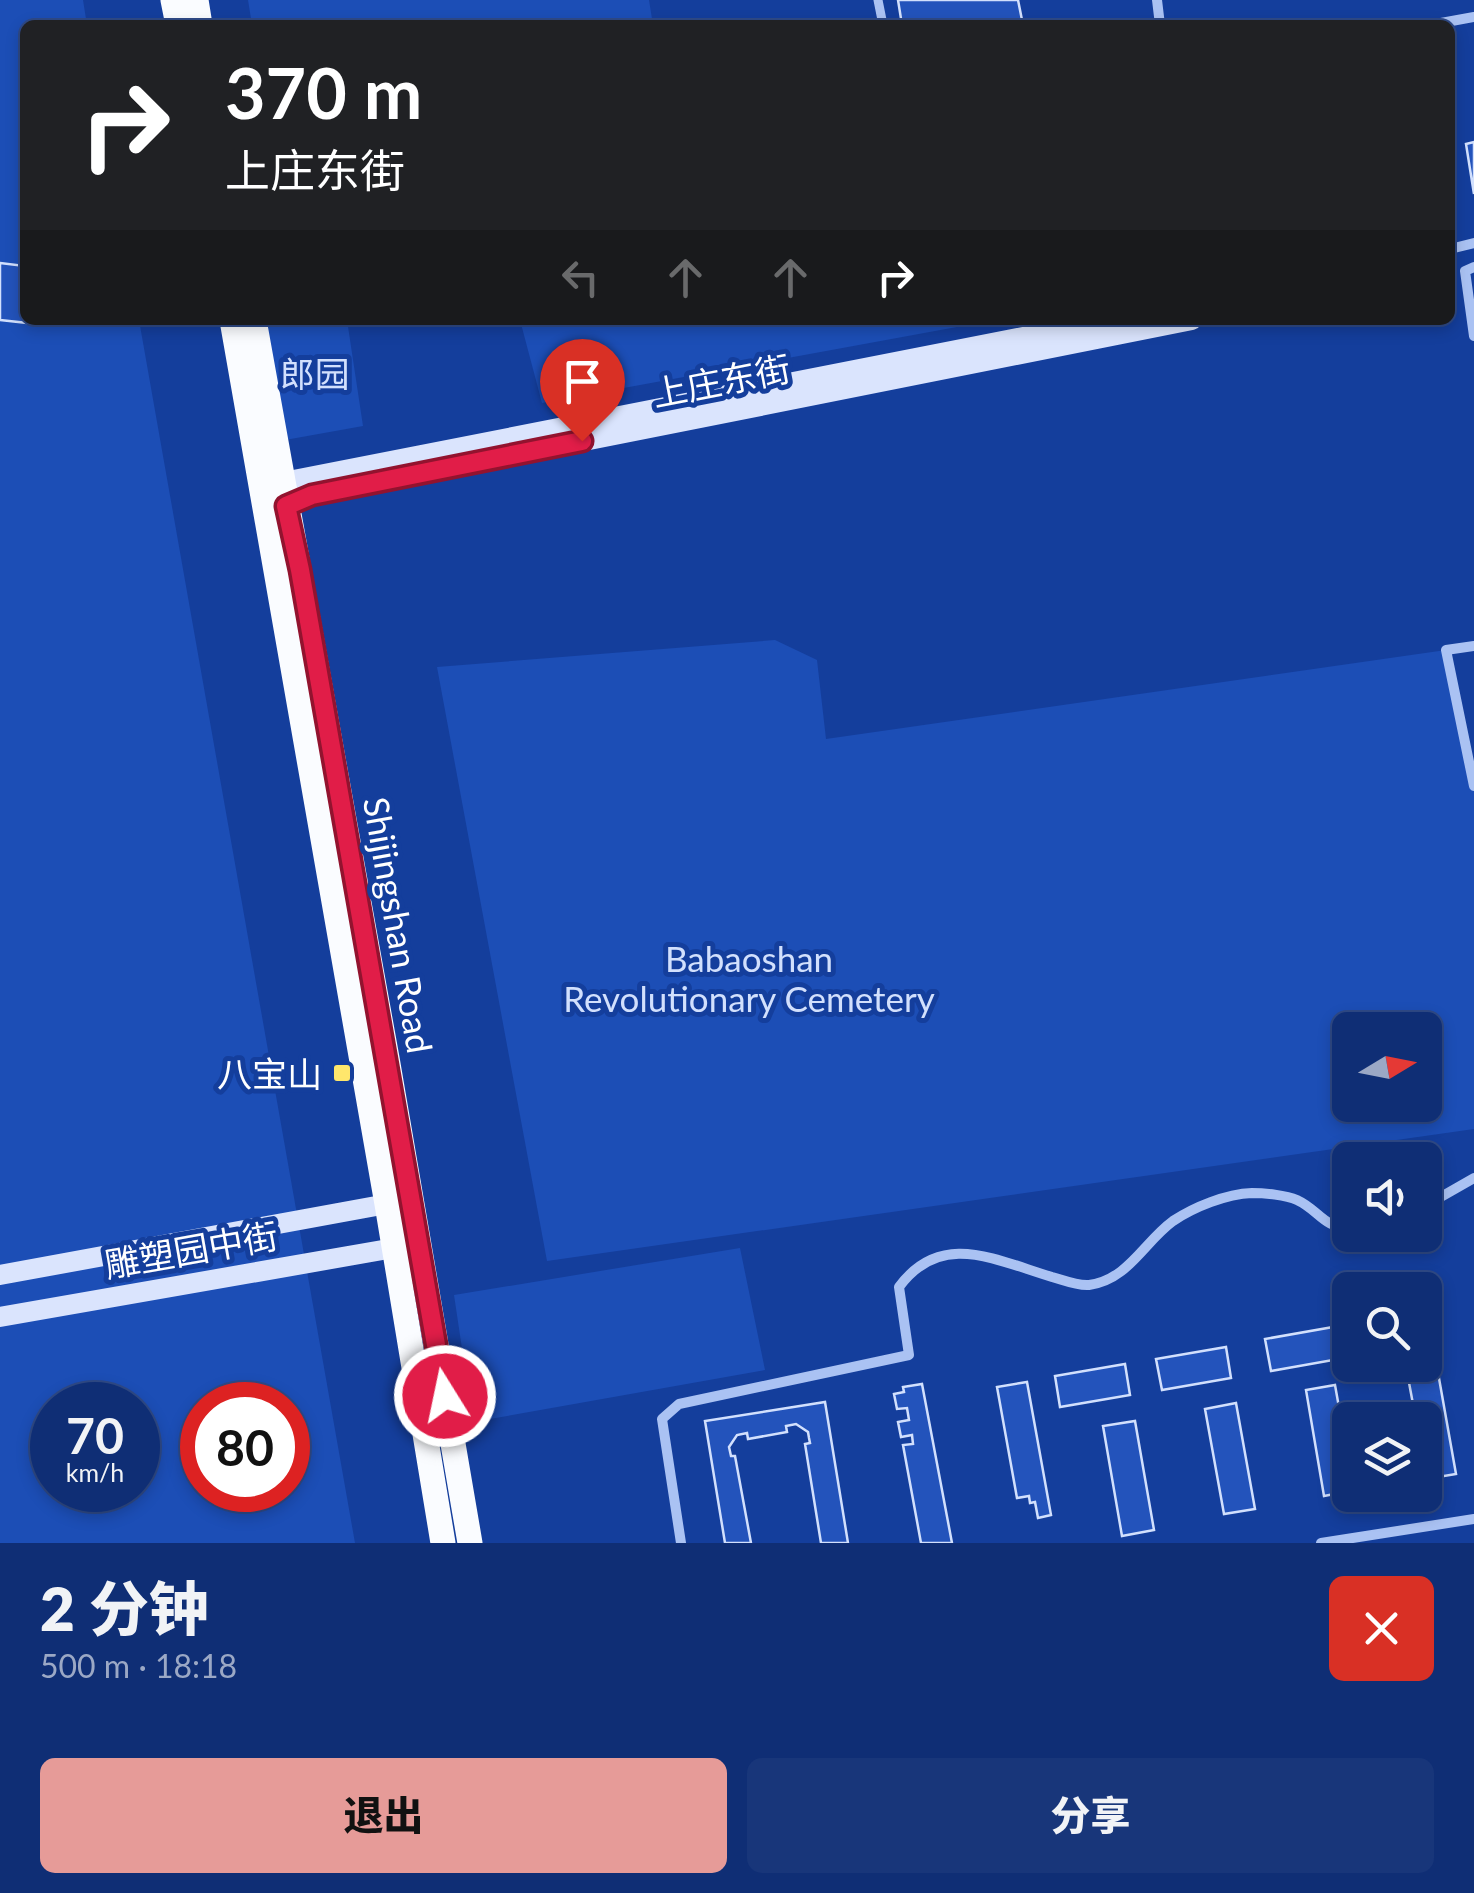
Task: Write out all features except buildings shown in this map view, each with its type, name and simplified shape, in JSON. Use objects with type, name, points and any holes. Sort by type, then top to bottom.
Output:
[{"type":"highway","name":"Shijingshan Road","points":[[233,325],[273,496],[390,1078],[470,1543]]},
{"type":"highway","name":"Shijingshan Road","points":[[255,325],[273,496],[443,1543]]},
{"type":"main road","name":"上庄东街","points":[[273,496],[1086,325]]},
{"type":"main road","name":"上庄东街","points":[[273,496],[312,495],[1167,325]]},
{"type":"main road","name":"雕塑园中街","points":[[0,1275],[387,1204]]},
{"type":"main road","name":"雕塑园中街","points":[[0,1317],[394,1248]]},
{"type":"street","points":[[1474,267],[1465,271],[1474,336]]},
{"type":"street","points":[[1474,646],[1446,650],[1474,786]]},
{"type":"street","points":[[1442,1196],[1474,1178]]},
{"type":"street","points":[[682,1543],[662,1420],[678,1404],[908,1355],[898,1287],[913,1268],[942,1256],[968,1252],[1084,1286],[1106,1281],[1142,1255],[1172,1222],[1218,1199],[1253,1193],[1296,1200],[1332,1226]]},
{"type":"street","points":[[1321,1543],[1474,1518]]},
{"type":"green space","points":[[0,0],[83,0],[86,20],[20,20],[20,325],[140,325],[355,1543],[0,1543]]},
{"type":"green space","points":[[248,0],[649,0],[652,20],[251,20]]},
{"type":"green space","name":"郎园","points":[[267,325],[348,325],[363,426],[285,440]]},
{"type":"green space","points":[[521,325],[968,325],[542,403]]},
{"type":"green space","name":"Babaoshan Revolutionary Cemetery","points":[[775,640],[817,660],[826,739],[1446,650],[1474,786],[1474,1129],[1383,1142],[1332,1142],[1332,1149],[547,1261],[437,667]]},
{"type":"green space","points":[[740,1248],[765,1370],[473,1422],[454,1295]]},
{"type":"place","name":"八宝山","points":[[342,1073]]},
{"type":"route","points":[[445,1396],[286,506],[312,495],[582,441]]}]
